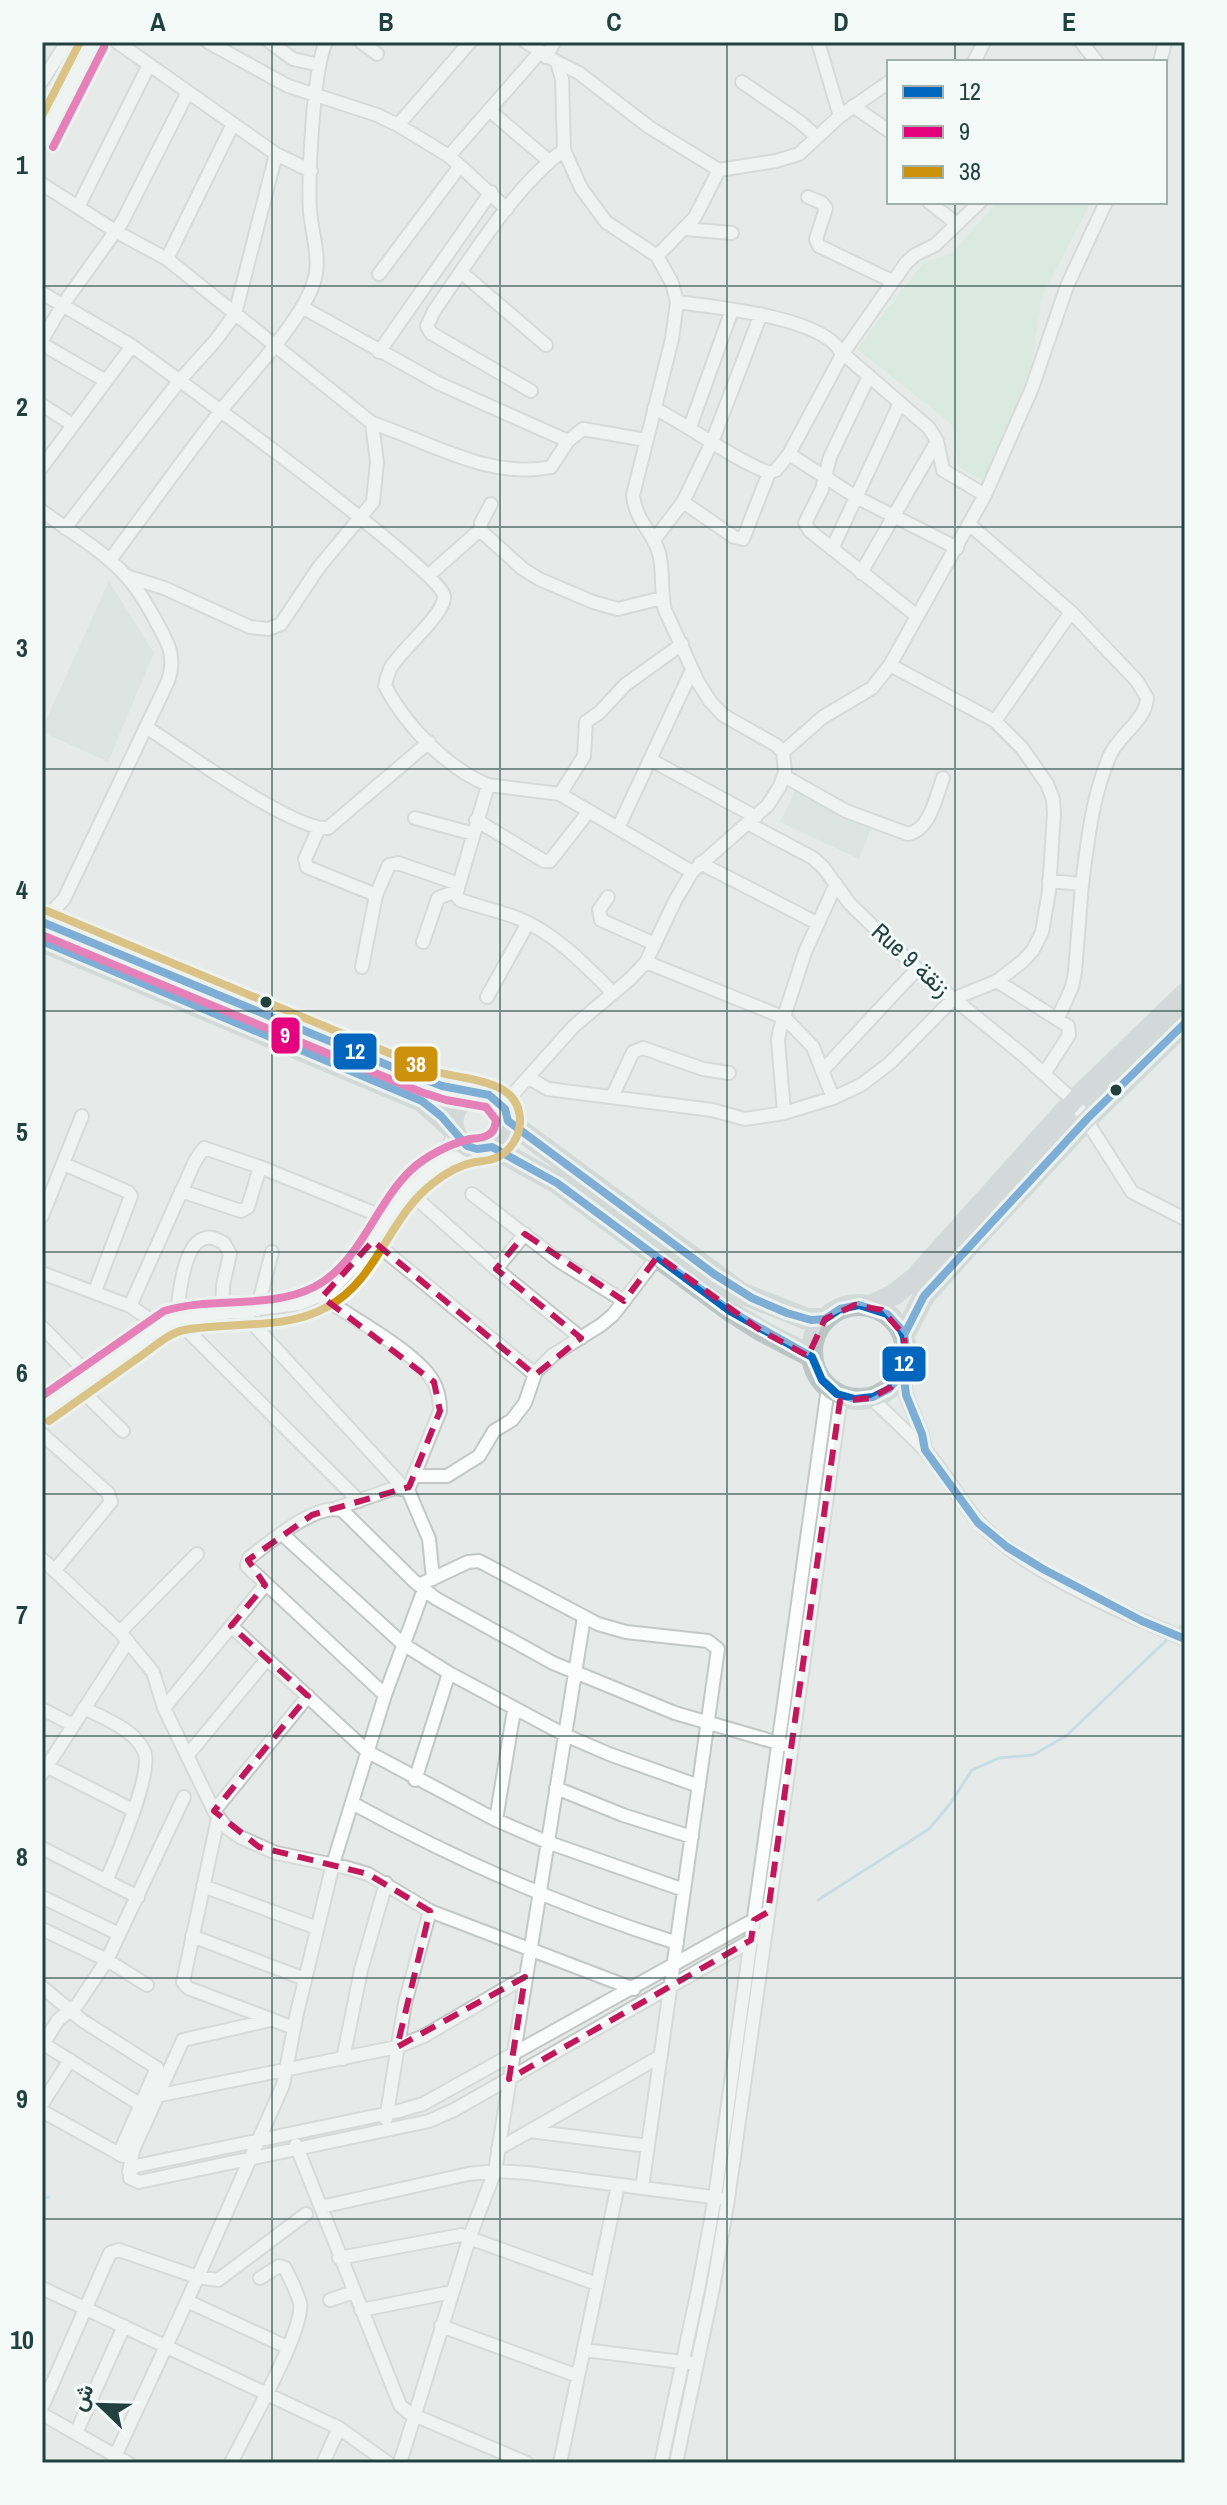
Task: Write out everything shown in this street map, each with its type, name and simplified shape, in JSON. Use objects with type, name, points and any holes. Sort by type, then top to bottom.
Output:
[{"type":"highway","points":[[42,922],[397,1069],[442,1086],[489,1095],[498,1101],[508,1119],[741,1293],[807,1319],[825,1319]]},
{"type":"highway","points":[[42,941],[422,1101],[462,1144],[483,1148],[557,1183],[760,1330],[812,1357]]},
{"type":"highway","points":[[871,1306],[895,1294],[915,1278],[1074,1101],[1185,994]]},
{"type":"highway","points":[[904,1335],[924,1296],[1087,1119],[1185,1023]]},
{"type":"highway","points":[[453,1131],[454,1111],[459,1103],[475,1094]]},
{"type":"highway","points":[[483,1148],[501,1141],[508,1119]]},
{"type":"highway","points":[[855,1305],[871,1306],[891,1317],[904,1335],[903,1369],[891,1387],[871,1398],[855,1400],[834,1392],[816,1373],[812,1343],[825,1319],[839,1309],[855,1305]]},
{"type":"street","points":[[42,81],[67,42]]},
{"type":"street","points":[[42,142],[93,42]]},
{"type":"street","points":[[117,42],[276,154],[311,171]]},
{"type":"street","points":[[208,42],[288,86],[377,115],[398,125],[449,156],[507,209]]},
{"type":"street","points":[[270,42],[293,59],[319,65]]},
{"type":"street","points":[[361,42],[377,54]]},
{"type":"street","points":[[398,125],[470,42]]},
{"type":"street","points":[[526,42],[579,73],[649,127],[719,170],[799,154],[840,116],[887,83]]},
{"type":"street","points":[[449,156],[489,110],[548,57],[554,42]]},
{"type":"street","points":[[818,42],[840,116]]},
{"type":"street","points":[[975,60],[984,42]]},
{"type":"street","points":[[1081,42],[1095,60]]},
{"type":"street","points":[[110,560],[302,307],[316,272],[310,212],[311,171],[323,44]]},
{"type":"street","points":[[548,57],[562,79],[564,150],[581,188],[606,222],[657,256],[672,283],[677,302],[672,339],[633,495],[634,508],[654,540],[659,555],[662,598],[692,670],[710,701],[723,715],[762,736],[783,752]]},
{"type":"street","points":[[78,207],[149,65]]},
{"type":"street","points":[[742,82],[817,137]]},
{"type":"street","points":[[104,380],[42,342],[62,306],[139,192],[188,92]]},
{"type":"street","points":[[853,106],[887,130]]},
{"type":"street","points":[[489,110],[549,161]]},
{"type":"street","points":[[167,259],[233,124]]},
{"type":"street","points":[[531,391],[428,329],[428,321],[507,209],[549,161],[564,150]]},
{"type":"street","points":[[65,528],[235,314],[276,154]]},
{"type":"street","points":[[379,274],[460,166]]},
{"type":"street","points":[[657,256],[695,217],[719,170]]},
{"type":"street","points":[[42,184],[115,231],[167,259],[372,423],[447,454],[518,468],[551,467],[578,431],[590,429],[646,440]]},
{"type":"street","points":[[379,352],[491,192]]},
{"type":"street","points":[[808,197],[826,208],[816,239],[819,246],[892,281]]},
{"type":"street","points":[[932,204],[957,224]]},
{"type":"street","points":[[683,502],[734,537],[743,539],[769,473],[776,470],[789,454],[843,353],[892,281],[915,255],[935,245],[978,204]]},
{"type":"street","points":[[783,752],[823,717],[872,688],[890,665],[985,495],[1032,388],[1067,286],[1105,204]]},
{"type":"street","points":[[685,229],[732,233]]},
{"type":"street","points":[[461,272],[546,345]]},
{"type":"street","points":[[42,293],[132,346],[222,410],[429,575],[444,594],[444,602],[439,612],[397,658],[385,686],[401,711],[429,742],[463,771],[488,785],[560,794],[618,828],[817,923]]},
{"type":"street","points":[[677,302],[761,314],[824,334],[929,428],[937,441],[943,470],[985,495]]},
{"type":"street","points":[[302,307],[438,383],[568,441]]},
{"type":"street","points":[[690,427],[732,310]]},
{"type":"street","points":[[654,540],[683,502],[712,442],[761,314]]},
{"type":"street","points":[[42,467],[132,346]]},
{"type":"street","points":[[869,376],[830,457],[822,489],[805,523],[810,531],[917,616]]},
{"type":"street","points":[[832,549],[900,403]]},
{"type":"street","points":[[42,405],[73,425]]},
{"type":"street","points":[[654,408],[740,460],[769,473]]},
{"type":"street","points":[[126,576],[164,588],[250,627],[269,629],[281,624],[319,567],[369,509],[376,493],[377,462],[372,423]]},
{"type":"street","points":[[861,573],[937,441]]},
{"type":"street","points":[[789,454],[856,497],[957,548]]},
{"type":"street","points":[[429,575],[481,529],[491,504]]},
{"type":"street","points":[[42,511],[110,560],[126,576],[165,636],[173,658],[168,681],[64,899],[42,922]]},
{"type":"street","points":[[970,525],[1071,612],[1137,681],[1147,698],[1144,711],[1112,751],[1098,786],[1090,816],[1075,972],[1058,1018]]},
{"type":"street","points":[[481,529],[523,569],[593,602],[618,609],[662,598]]},
{"type":"street","points":[[995,721],[1071,612]]},
{"type":"street","points":[[560,794],[584,756],[586,722],[625,685],[682,644]]},
{"type":"street","points":[[529,1078],[548,1089],[712,1110],[745,1119],[784,1113],[833,1098],[861,1085],[890,1063],[953,999],[997,981],[1033,950],[1042,932],[1049,881],[1053,799],[1038,768],[995,721],[890,665]]},
{"type":"street","points":[[618,828],[692,670]]},
{"type":"street","points":[[146,727],[234,786],[319,828],[328,828],[429,742]]},
{"type":"street","points":[[498,1101],[511,1095],[574,1026],[646,962],[675,901],[696,867],[768,805],[784,776],[783,752]]},
{"type":"street","name":"Rue 9 زنقة","points":[[651,760],[813,858],[850,904],[917,969],[1074,1101],[1132,1192],[1185,1219]]},
{"type":"street","points":[[784,776],[846,811],[908,834],[924,825],[943,778]]},
{"type":"street","points":[[488,785],[457,888],[460,900],[528,923],[547,933],[577,957],[613,993]]},
{"type":"street","points":[[476,820],[544,861],[550,861],[589,811]]},
{"type":"street","points":[[415,818],[474,834]]},
{"type":"street","points":[[319,828],[305,859],[307,867],[376,895]]},
{"type":"street","points":[[362,967],[376,895],[393,862],[457,888]]},
{"type":"street","points":[[1049,881],[1082,884]]},
{"type":"street","points":[[784,1113],[778,1040],[817,923],[836,884]]},
{"type":"street","points":[[423,942],[438,898],[457,888]]},
{"type":"street","points":[[608,897],[599,910],[601,920],[655,944]]},
{"type":"street","points":[[64,899],[63,916],[70,932]]},
{"type":"street","points":[[487,997],[528,923]]},
{"type":"street","points":[[646,962],[785,1018],[813,1047],[833,1098]]},
{"type":"street","points":[[822,1071],[917,969]]},
{"type":"street","points":[[997,981],[1068,1026],[1069,1035],[1044,1074]]},
{"type":"street","points":[[612,1097],[637,1049],[643,1048],[703,1069],[729,1073]]},
{"type":"street","points":[[508,1119],[529,1078]]},
{"type":"street","points":[[42,1216],[82,1116]]},
{"type":"street","points":[[42,1411],[161,1327],[177,1320],[299,1304],[322,1297],[347,1276],[407,1190],[445,1156],[453,1131]]},
{"type":"street","points":[[130,1306],[200,1150],[204,1148],[386,1218]]},
{"type":"street","points":[[435,1167],[483,1148]]},
{"type":"street","points":[[64,1164],[131,1196],[95,1291]]},
{"type":"street","points":[[181,1191],[241,1211],[248,1207],[260,1167]]},
{"type":"street","points":[[407,1190],[496,1269],[581,1338]]},
{"type":"street","points":[[472,1194],[569,1268],[624,1301]]},
{"type":"street","points":[[496,1269],[525,1234]]},
{"type":"street","points":[[177,1320],[185,1263],[201,1238],[210,1237],[224,1243],[230,1254],[223,1285],[222,1314]]},
{"type":"street","points":[[373,1241],[529,1370],[536,1371]]},
{"type":"street","points":[[257,1310],[272,1252]]},
{"type":"street","points":[[414,1476],[447,1476],[479,1456],[494,1431],[512,1420],[525,1403],[536,1371],[553,1355],[601,1325],[624,1301],[658,1256]]},
{"type":"street","points":[[42,1273],[130,1306],[161,1327]]},
{"type":"street","points":[[322,1297],[402,1351],[423,1368],[434,1382],[440,1398],[440,1411],[406,1489]]},
{"type":"street","points":[[242,1312],[406,1489],[429,1539],[433,1579]]},
{"type":"street","points":[[177,1320],[359,1501]]},
{"type":"street","points":[[42,1327],[90,1376]]},
{"type":"street","points":[[903,1369],[906,1395],[925,1450]]},
{"type":"street","points":[[76,1385],[123,1431]]},
{"type":"street","points":[[676,2463],[690,2363],[722,2198],[766,1932],[785,1745],[834,1392]]},
{"type":"street","points":[[871,1398],[925,1450],[978,1523],[992,1536],[1043,1569],[1142,1621],[1183,1638]]},
{"type":"street","points":[[42,1434],[108,1493],[111,1502],[55,1570]]},
{"type":"street","points":[[385,1695],[249,1570],[248,1560],[312,1515],[395,1488],[406,1489]]},
{"type":"street","points":[[337,1508],[421,1587],[485,1627],[574,1674],[708,1724],[785,1745]]},
{"type":"street","points":[[282,1534],[403,1644],[449,1673],[565,1735],[699,1786]]},
{"type":"street","points":[[133,1810],[43,1768],[84,1708],[124,1636],[197,1554]]},
{"type":"street","points":[[42,1559],[124,1636],[153,1672],[164,1708],[216,1814],[240,1837],[296,1859],[356,1870],[386,1883],[430,1911],[653,1996]]},
{"type":"street","points":[[114,2459],[261,2140],[287,2070],[333,1864],[421,1587],[468,1562],[484,1562],[584,1617],[626,1632],[714,1643],[718,1652],[642,2188]]},
{"type":"street","points":[[164,1708],[265,1585]]},
{"type":"street","points":[[400,2463],[470,2236],[495,2171],[584,1617]]},
{"type":"street","points":[[231,1626],[368,1752],[415,1780],[547,1842],[684,1890]]},
{"type":"street","points":[[187,1756],[267,1659]]},
{"type":"street","points":[[415,1780],[449,1673]]},
{"type":"street","points":[[294,2028],[185,1987],[183,1979],[216,1814],[308,1696]]},
{"type":"street","points":[[84,1708],[127,1731],[146,1755],[133,1810],[106,1881]]},
{"type":"street","points":[[42,1709],[73,1725]]},
{"type":"street","points":[[496,1820],[514,1710]]},
{"type":"street","points":[[722,2198],[751,1940],[785,1745]]},
{"type":"street","points":[[556,1788],[623,1815],[692,1837]]},
{"type":"street","points":[[141,2105],[43,2044],[58,2020],[77,2005],[107,1960],[184,1797]]},
{"type":"street","points":[[352,1803],[444,1852],[539,1894],[677,1943]]},
{"type":"street","points":[[42,1848],[138,1897]]},
{"type":"street","points":[[343,2059],[361,1970],[386,1883]]},
{"type":"street","points":[[203,1886],[317,1928]]},
{"type":"street","points":[[42,1897],[119,1934]]},
{"type":"street","points":[[384,2132],[411,1975],[430,1911]]},
{"type":"street","points":[[42,2111],[136,2166],[387,2114],[435,2099],[768,1912]]},
{"type":"street","points":[[42,1929],[107,1960],[147,1985]]},
{"type":"street","points":[[42,1987],[70,2010],[157,2068],[141,2105],[126,2162],[132,2180],[139,2182],[297,2151],[442,2116],[766,1932]]},
{"type":"street","points":[[192,1936],[305,1979]]},
{"type":"street","points":[[156,2096],[397,2047],[424,2036],[525,1977]]},
{"type":"street","points":[[126,2162],[183,2040],[271,2020]]},
{"type":"street","points":[[498,2149],[661,2056]]},
{"type":"street","points":[[42,2104],[70,2060]]},
{"type":"street","points":[[530,2131],[648,2146]]},
{"type":"street","points":[[293,2134],[297,2151],[397,2401],[404,2410],[414,2415],[527,2463]]},
{"type":"street","points":[[321,2207],[468,2174],[495,2171],[722,2198]]},
{"type":"street","points":[[560,2463],[618,2185]]},
{"type":"street","points":[[42,2407],[110,2253],[115,2250],[197,2277],[218,2280],[306,2214]]},
{"type":"street","points":[[339,2258],[451,2235],[470,2236],[597,2284]]},
{"type":"street","points":[[231,2463],[268,2393],[299,2318],[300,2303],[283,2266],[260,2278]]},
{"type":"street","points":[[42,2288],[339,2428],[388,2463]]},
{"type":"street","points":[[330,2300],[354,2292]]},
{"type":"street","points":[[361,2310],[452,2292]]},
{"type":"street","points":[[187,2301],[287,2347]]},
{"type":"street","points":[[76,2433],[124,2326]]},
{"type":"street","points":[[441,2326],[578,2376]]},
{"type":"street","points":[[584,2350],[690,2363]]},
{"type":"street","points":[[661,2463],[690,2363]]},
{"type":"street","points":[[42,2414],[114,2459],[128,2463]]},
{"type":"street","points":[[323,2463],[339,2428]]},
{"type":"highlighted area","points":[[525,1234],[624,1301],[658,1256],[760,1330],[808,1356],[825,1319],[855,1305],[882,1310],[904,1335],[906,1358],[891,1387],[871,1398],[840,1401],[768,1912],[754,1920],[751,1940],[509,2079],[525,1977],[397,2047],[430,1911],[368,1874],[259,1847],[214,1811],[308,1696],[231,1626],[265,1585],[248,1560],[312,1515],[409,1487],[440,1411],[434,1382],[322,1297],[373,1241],[535,1375],[581,1338],[496,1269]]},
{"type":"shaded area","points":[[109,581],[154,653],[108,762],[42,732],[42,729]]},
{"type":"shaded area","points":[[795,791],[872,826],[859,859],[780,822]]},
{"type":"green space","points":[[995,204],[1090,204],[1042,296],[1030,372],[983,481],[958,466],[953,425],[857,349],[923,263],[952,253]]},
{"type":"waterway","points":[[1177,1630],[1185,1623]]},
{"type":"waterway","points":[[818,1900],[929,1829],[972,1770],[999,1758],[1033,1755],[1066,1736],[1171,1636]]},
{"type":"waterway","points":[[42,2198],[49,2197]]},
{"type":"transit line","name":"38","points":[[42,116],[80,42]]},
{"type":"transit line","name":"9","points":[[53,147],[104,47]]},
{"type":"transit line","name":"38","points":[[47,911],[430,1070],[500,1088],[511,1096],[518,1108],[520,1123],[514,1143],[503,1154],[452,1170],[417,1198],[359,1281],[327,1307],[293,1319],[202,1327],[172,1334],[49,1421]]},
{"type":"transit line","name":"12","points":[[42,922],[397,1069],[442,1086],[489,1095],[505,1109],[508,1121],[714,1274],[752,1298],[811,1320],[825,1319],[840,1309],[859,1305],[887,1314],[904,1337],[906,1358],[900,1376],[889,1389],[873,1397],[855,1399],[837,1394],[822,1380],[812,1357],[730,1311],[557,1183],[492,1147],[477,1149],[467,1146],[441,1116],[422,1101],[42,941]]},
{"type":"transit line","name":"9","points":[[42,935],[421,1092],[486,1107],[496,1120],[494,1129],[488,1135],[446,1147],[411,1170],[387,1199],[344,1264],[314,1287],[278,1298],[201,1304],[164,1311],[42,1396]]},
{"type":"transit line","name":"12","points":[[1185,1023],[1087,1119],[924,1296],[904,1335],[903,1369],[906,1395],[925,1450],[978,1523],[1007,1547],[1043,1569],[1142,1621],[1185,1639]]}]
